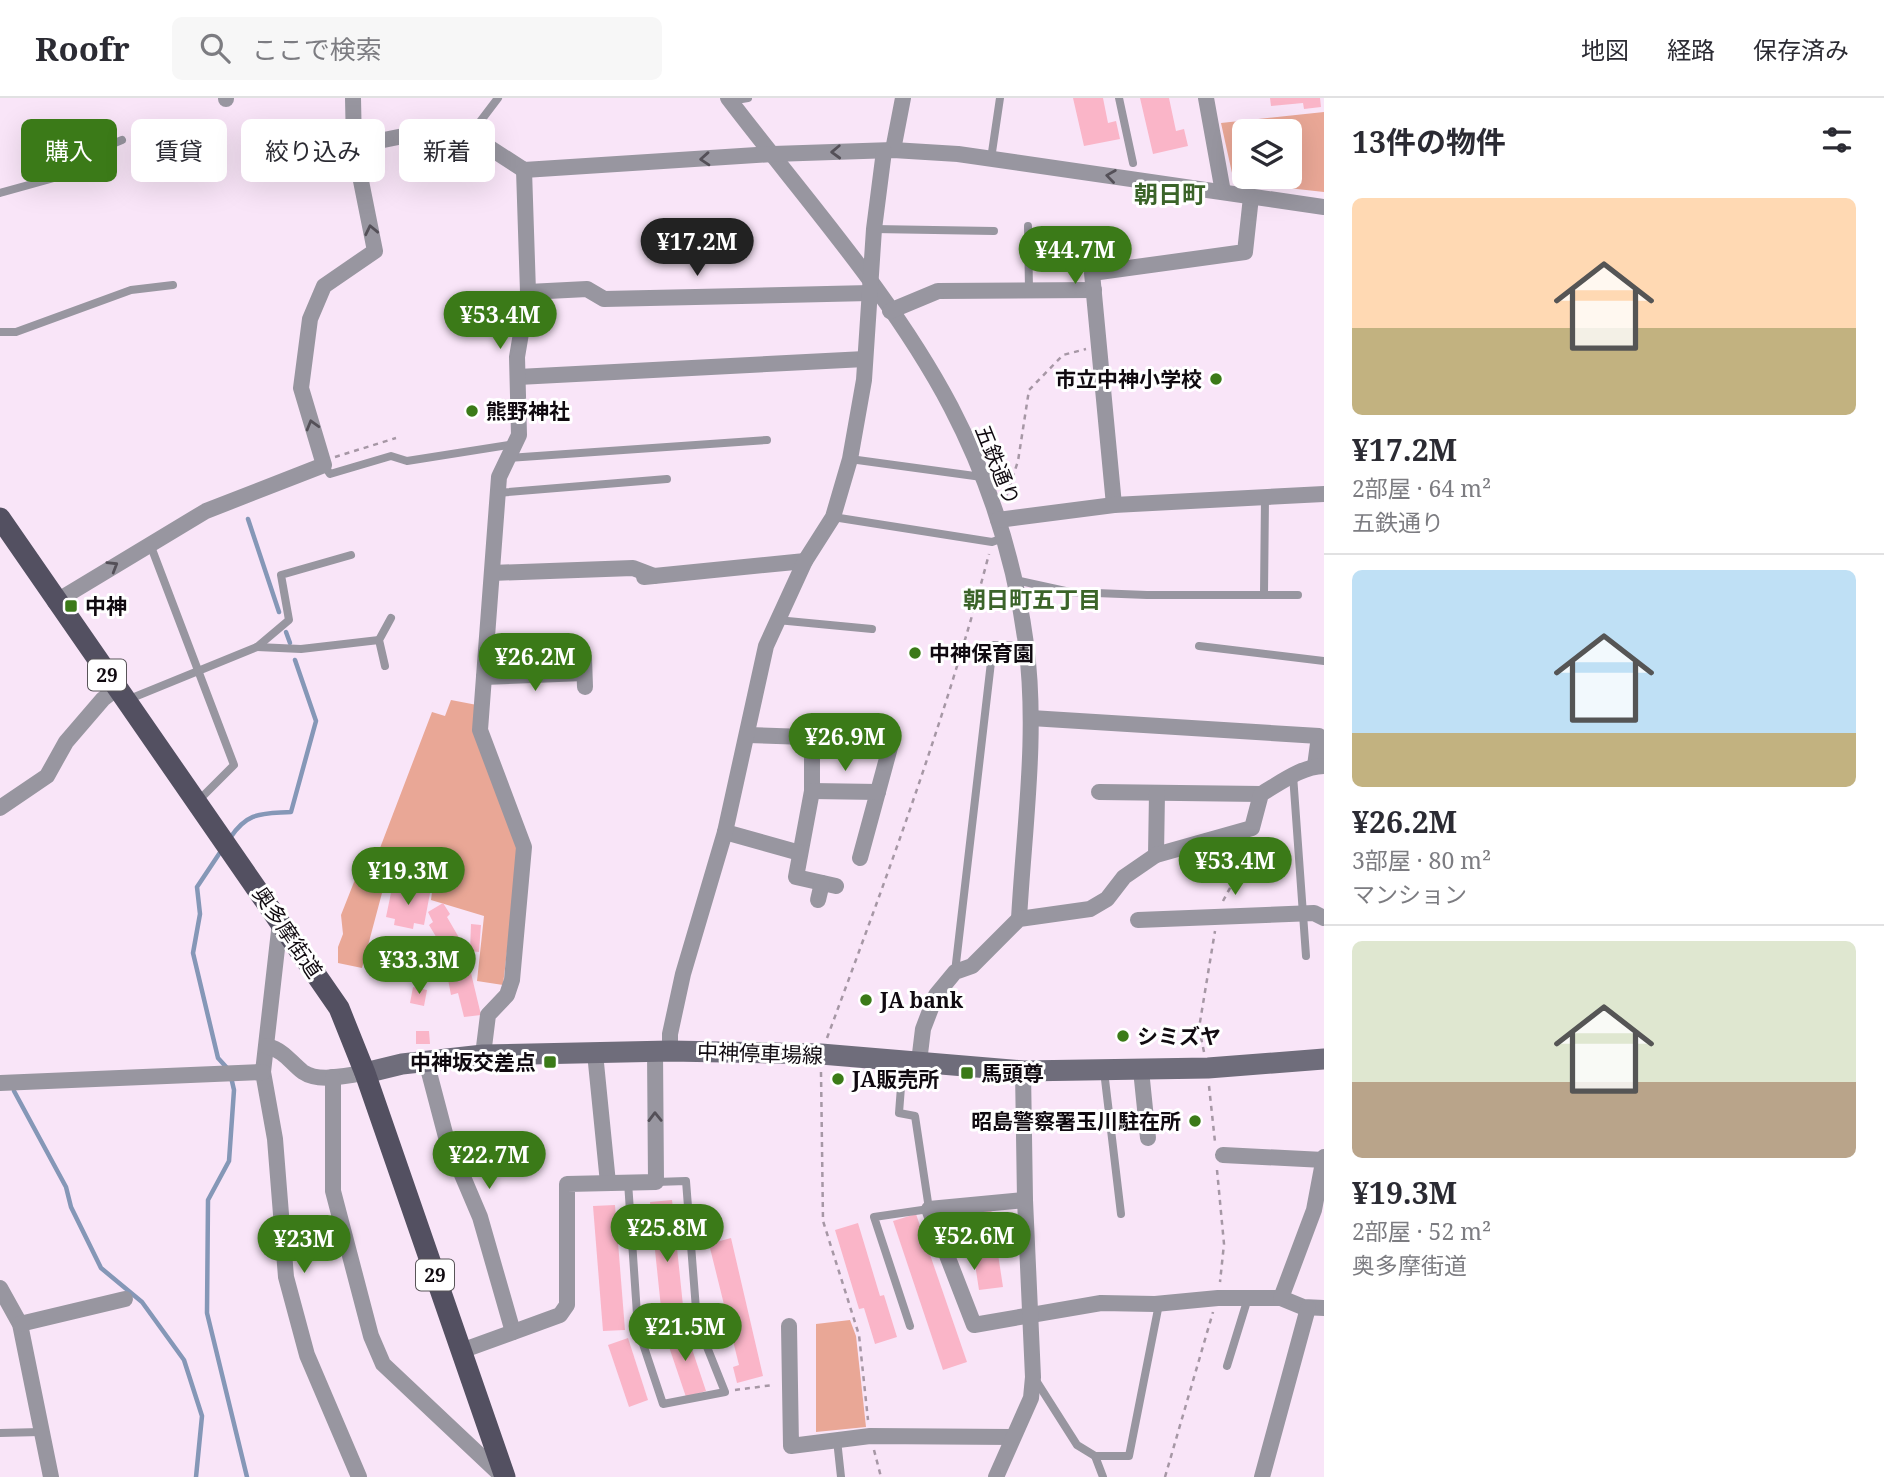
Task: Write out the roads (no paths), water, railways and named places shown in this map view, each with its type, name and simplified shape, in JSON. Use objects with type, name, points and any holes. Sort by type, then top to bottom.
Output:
[{"type":"main road","name":"奥多摩街道","points":[[0,518],[55,602],[247,872],[339,1008],[365,1073],[504,1477]]},
{"type":"main road","name":"中神停車場線","points":[[365,1073],[426,1061],[483,1055],[662,1051],[821,1055],[1023,1071],[1208,1068],[1324,1059]]},
{"type":"street","points":[[353,98],[353,119]]},
{"type":"street","points":[[461,1351],[560,1315],[567,1306],[568,1184],[656,1182],[662,1051],[670,1034],[683,974],[725,832],[766,646],[805,561],[833,517],[850,458],[865,359],[874,229],[888,150],[903,98]]},
{"type":"street","points":[[1206,98],[1223,192]]},
{"type":"street","name":"五鉄通り","points":[[729,100],[773,154],[870,289],[890,311],[951,407],[998,520],[998,540],[1015,580],[1026,646],[1031,718],[1019,919]]},
{"type":"street","points":[[495,152],[523,170],[773,154],[888,150],[958,154],[1324,207]]},
{"type":"street","points":[[483,1055],[488,1015],[507,995],[512,980],[524,847],[480,730],[499,477],[519,435],[517,357],[528,292],[523,170]]},
{"type":"street","points":[[55,602],[206,511],[323,463],[301,388],[310,319],[324,286],[376,251],[362,182]]},
{"type":"street","points":[[1114,505],[1092,274],[1245,253],[1251,197]]},
{"type":"street","points":[[528,292],[587,289],[604,299],[870,289]]},
{"type":"street","points":[[890,311],[938,291],[1094,290]]},
{"type":"street","points":[[518,377],[865,359]]},
{"type":"street","points":[[998,520],[1114,505],[1324,494]]},
{"type":"street","points":[[492,573],[633,568],[649,576],[805,561]]},
{"type":"street","points":[[484,677],[584,672]]},
{"type":"street","points":[[0,808],[47,776],[66,742],[103,699],[120,695]]},
{"type":"street","points":[[1031,718],[1321,730],[1319,766],[1293,775],[1261,794],[1099,792]]},
{"type":"street","points":[[748,735],[892,740],[860,858]]},
{"type":"street","points":[[812,737],[812,791],[796,877],[829,884],[818,900]]},
{"type":"street","points":[[812,791],[878,792]]},
{"type":"street","points":[[1156,855],[1157,793]]},
{"type":"street","points":[[911,1062],[936,995],[955,972],[972,966],[1019,919],[1090,909],[1107,900],[1124,877],[1156,855],[1252,828],[1261,794]]},
{"type":"street","points":[[725,832],[800,853]]},
{"type":"street","points":[[1138,920],[1302,913],[1314,913],[1324,918]]},
{"type":"street","points":[[280,922],[262,1072],[275,1139],[286,1277],[307,1355],[359,1477]]},
{"type":"street","points":[[267,1046],[282,1050],[305,1073],[333,1077],[365,1073]]},
{"type":"street","points":[[595,1053],[608,1183]]},
{"type":"street","points":[[426,1061],[446,1137],[480,1217],[513,1332]]},
{"type":"street","points":[[1141,1070],[1148,1138]]},
{"type":"street","points":[[996,1477],[1031,1398],[1033,1377],[1025,1200],[1023,1071]]},
{"type":"street","points":[[0,1083],[262,1072]]},
{"type":"street","points":[[333,1077],[333,1191],[371,1336],[383,1364],[425,1400],[504,1477]]},
{"type":"street","points":[[1218,1156],[1324,1158],[1314,1210],[1281,1298]]},
{"type":"street","points":[[1025,1200],[929,1209],[974,1325],[1101,1303],[1159,1304],[1217,1298],[1281,1298],[1316,1308],[1262,1477]]},
{"type":"street","points":[[0,1288],[20,1324],[51,1477]]},
{"type":"street","points":[[20,1324],[125,1299]]},
{"type":"street","points":[[789,1325],[791,1446],[870,1436],[1012,1437]]},
{"type":"lane","points":[[482,119],[498,98]]},
{"type":"lane","points":[[729,100],[748,98]]},
{"type":"lane","points":[[991,159],[1000,98]]},
{"type":"lane","points":[[1119,98],[1133,163]]},
{"type":"lane","points":[[0,193],[72,173],[78,158],[122,140]]},
{"type":"lane","points":[[1028,226],[1029,290]]},
{"type":"lane","points":[[874,229],[994,231]]},
{"type":"lane","points":[[0,332],[16,332],[41,324],[131,290],[173,285]]},
{"type":"lane","points":[[323,463],[330,474],[391,456],[407,460],[511,451],[767,440]]},
{"type":"lane","points":[[850,458],[982,477]]},
{"type":"lane","points":[[497,493],[667,479]]},
{"type":"lane","points":[[1264,594],[1265,498]]},
{"type":"lane","points":[[833,517],[998,540]]},
{"type":"lane","points":[[150,544],[234,765],[196,803]]},
{"type":"lane","points":[[120,695],[198,671],[257,647],[289,620],[281,575],[352,555]]},
{"type":"lane","points":[[1015,580],[1070,592],[1147,596],[1298,595]]},
{"type":"lane","points":[[385,666],[379,640],[391,618]]},
{"type":"lane","points":[[776,620],[872,629]]},
{"type":"lane","points":[[257,647],[301,649],[379,640]]},
{"type":"lane","points":[[955,972],[993,646],[1026,646]]},
{"type":"lane","points":[[1199,646],[1324,661]]},
{"type":"lane","points":[[1293,775],[1306,956]]},
{"type":"lane","points":[[910,1326],[874,1217],[929,1209],[915,1116],[899,1112],[911,1062]]},
{"type":"lane","points":[[1104,1071],[1121,1213]]},
{"type":"lane","points":[[628,1182],[638,1329],[663,1404],[725,1392],[697,1322],[686,1181],[656,1182]]},
{"type":"lane","points":[[1227,1366],[1248,1298]]},
{"type":"lane","points":[[1033,1377],[1077,1445],[1095,1456],[1129,1456],[1159,1304]]},
{"type":"lane","points":[[0,1433],[40,1432]]},
{"type":"lane","points":[[837,1440],[841,1477]]},
{"type":"lane","points":[[1095,1456],[1103,1477]]},
{"type":"waterway","points":[[248,519],[279,612]]},
{"type":"waterway","points":[[286,632],[290,643]]},
{"type":"waterway","points":[[230,838],[250,818],[291,812],[316,721],[295,660]]},
{"type":"waterway","points":[[221,851],[197,887],[200,914],[193,953],[218,1058],[228,1069]]},
{"type":"waterway","points":[[231,1077],[234,1090],[229,1161],[208,1200],[207,1313],[247,1477]]},
{"type":"waterway","points":[[14,1091],[66,1187],[71,1207],[101,1268],[142,1302],[184,1360],[202,1416],[196,1477]]},
{"type":"place","name":"市立中神小学校","points":[[1216,379]]},
{"type":"place","name":"熊野神社","points":[[472,411]]},
{"type":"place","name":"中神","points":[[71,606]]},
{"type":"place","name":"中神保育園","points":[[915,653]]},
{"type":"place","name":"JA bank","points":[[866,1000]]},
{"type":"place","name":"シミズヤ","points":[[1123,1036]]},
{"type":"place","name":"中神坂交差点","points":[[550,1062]]},
{"type":"place","name":"馬頭尊","points":[[967,1073]]},
{"type":"place","name":"JA販売所","points":[[838,1079]]},
{"type":"place","name":"昭島警察署玉川駐在所","points":[[1195,1121]]},
{"type":"district","name":"朝日町","points":[[1170,193]]},
{"type":"district","name":"朝日町五丁目","points":[[1032,599]]}]
